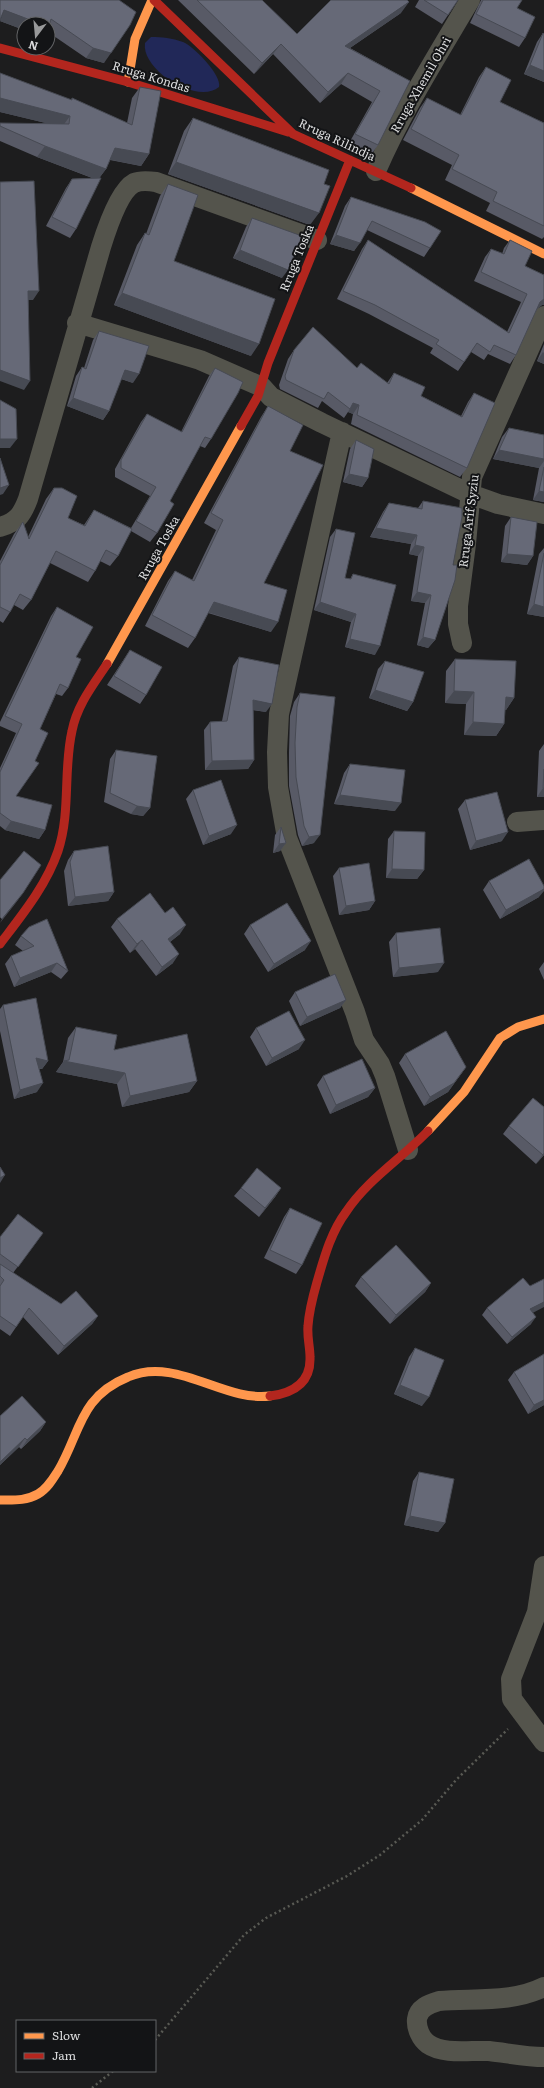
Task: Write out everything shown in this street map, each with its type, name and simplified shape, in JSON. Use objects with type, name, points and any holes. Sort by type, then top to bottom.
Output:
[{"type":"street","points":[[128,82],[135,39],[153,0]]},
{"type":"street","name":"Rruga Rilindja","points":[[153,0],[293,134],[376,171],[544,254]]},
{"type":"street","name":"Rruga Xhemil Ohri","points":[[376,171],[393,133],[415,92],[470,0]]},
{"type":"street","name":"Rruga Kondas","points":[[0,48],[128,82],[293,134]]},
{"type":"street","name":"Rruga Toska","points":[[0,944],[48,879],[59,850],[65,818],[70,739],[76,714],[82,700],[107,664],[262,387],[268,363],[350,160]]},
{"type":"street","points":[[0,527],[22,515],[28,499],[77,323],[112,218],[124,193],[133,184],[142,181],[156,182],[317,240]]},
{"type":"street","name":"Rruga Arif Syziu","points":[[462,643],[458,624],[458,606],[466,544],[472,477],[482,452],[512,391],[520,368],[544,316]]},
{"type":"street","points":[[77,323],[200,360],[262,387],[271,396],[322,423],[470,494],[498,504],[544,514]]},
{"type":"street","points":[[342,432],[279,714],[277,752],[278,787],[288,838],[350,997],[364,1040],[380,1064],[385,1076],[408,1150]]},
{"type":"street","points":[[517,822],[544,820]]},
{"type":"street","points":[[0,1500],[23,1500],[38,1495],[46,1488],[59,1471],[68,1453],[76,1431],[97,1396],[130,1375],[144,1371],[178,1374],[249,1396],[262,1397],[292,1391],[303,1383],[308,1375],[310,1364],[308,1327],[320,1272],[341,1217],[367,1185],[408,1150],[458,1100],[475,1077],[495,1043],[505,1034],[519,1027],[544,1019]]},
{"type":"street","points":[[544,1566],[537,1612],[511,1679],[510,1690],[512,1699],[544,1742]]},
{"type":"street","points":[[544,1987],[533,1993],[511,1998],[439,2001],[428,2004],[421,2010],[417,2023],[422,2038],[428,2044],[442,2049],[544,2057]]},
{"type":"path","points":[[156,2039],[244,1935],[266,1918],[341,1880],[380,1855],[422,1820],[456,1780],[524,1714]]},
{"type":"path","points":[[92,2088],[113,2072]]},
{"type":"shaded area","points":[[151,37],[171,39],[188,45],[200,55],[212,69],[219,82],[219,87],[209,91],[198,92],[172,82],[161,74],[152,64],[146,53],[145,43]]},
{"type":"building","points":[[0,0],[119,0],[136,12],[130,25],[111,53],[93,48],[56,22],[56,16],[20,16],[4,10],[0,20]]},
{"type":"building","points":[[197,0],[262,0],[297,34],[331,0],[407,0],[409,2],[345,46],[410,81],[378,145],[355,134],[380,91],[348,73],[328,92],[281,44],[262,63]]},
{"type":"building","points":[[424,0],[458,0],[448,15]]},
{"type":"building","points":[[483,0],[522,0],[517,8],[535,17],[525,38],[476,14]]},
{"type":"building","points":[[543,33],[544,34],[544,71],[530,65]]},
{"type":"building","points":[[486,67],[511,80],[500,102],[544,123],[544,226],[493,201],[497,192],[452,169],[459,155],[411,129],[427,98],[461,115]]},
{"type":"building","points":[[0,73],[72,100],[72,98],[132,125],[140,87],[161,91],[149,154],[115,148],[106,169],[45,146],[0,126],[0,123],[69,124],[70,116],[0,98]]},
{"type":"building","points":[[193,118],[329,170],[324,184],[330,186],[319,213],[176,162]]},
{"type":"building","points":[[101,178],[76,229],[52,217],[72,179]]},
{"type":"building","points":[[34,181],[39,291],[28,291],[30,381],[0,370],[0,182]]},
{"type":"building","points":[[168,184],[198,195],[174,261],[275,299],[259,344],[122,293],[145,233],[149,235]]},
{"type":"building","points":[[351,197],[425,222],[441,231],[430,248],[372,221],[360,243],[336,235]]},
{"type":"building","points":[[252,218],[302,236],[288,270],[240,250]]},
{"type":"building","points":[[368,240],[509,333],[527,294],[481,272],[491,249],[504,254],[510,240],[532,251],[525,266],[544,275],[544,299],[540,302],[516,355],[494,345],[490,352],[477,343],[464,362],[436,344],[439,340],[375,305],[343,291]]},
{"type":"building","points":[[313,327],[357,368],[361,363],[389,384],[394,373],[425,387],[421,396],[462,417],[474,393],[495,403],[467,468],[357,415],[359,405],[353,403],[350,409],[328,392],[324,399],[286,380],[285,376],[294,350]]},
{"type":"building","points":[[99,331],[149,346],[139,374],[125,370],[109,411],[73,398],[82,367],[86,369]]},
{"type":"building","points":[[215,368],[243,382],[211,439],[205,437],[170,501],[174,504],[157,533],[136,521],[156,487],[121,468],[121,460],[147,414],[182,432]]},
{"type":"building","points":[[0,400],[16,409],[17,439],[0,439]]},
{"type":"building","points":[[268,406],[303,425],[290,451],[323,465],[264,583],[287,590],[278,622],[214,602],[195,638],[152,615],[175,571],[194,581],[223,520],[211,513]]},
{"type":"building","points":[[509,428],[544,435],[544,459],[499,450]]},
{"type":"building","points":[[356,440],[374,449],[368,478],[349,474]]},
{"type":"building","points":[[0,458],[9,485],[0,488]]},
{"type":"building","points":[[544,467],[544,492],[539,491]]},
{"type":"building","points":[[54,488],[62,488],[77,496],[68,518],[85,526],[94,510],[132,529],[118,556],[106,550],[95,571],[56,551],[31,600],[20,594],[10,612],[0,607],[0,565],[23,522],[29,539]]},
{"type":"building","points":[[423,501],[462,508],[462,517],[453,565],[457,565],[455,580],[435,640],[423,637],[431,595],[417,592],[424,547],[415,545],[417,535],[376,528],[389,503],[422,509]]},
{"type":"building","points":[[511,517],[537,522],[533,556],[507,554]]},
{"type":"building","points":[[336,529],[355,533],[345,578],[351,579],[353,574],[396,585],[380,646],[350,639],[356,614],[320,602]]},
{"type":"building","points":[[544,553],[544,607],[534,604]]},
{"type":"building","points":[[57,607],[93,627],[76,657],[81,659],[68,688],[60,684],[40,729],[48,733],[35,761],[39,763],[16,796],[52,805],[45,830],[11,821],[0,813],[0,772],[22,724],[5,716]]},
{"type":"building","points":[[130,650],[162,667],[146,695],[114,676]]},
{"type":"building","points":[[239,657],[279,665],[272,704],[253,700],[254,760],[212,761],[210,722],[227,721]]},
{"type":"building","points":[[455,659],[516,661],[514,698],[506,697],[504,724],[473,722],[474,692],[454,691]]},
{"type":"building","points":[[385,661],[424,672],[413,702],[375,690]]},
{"type":"building","points":[[300,693],[335,697],[320,835],[309,837],[304,826],[296,777],[295,743],[297,707]]},
{"type":"building","points":[[116,750],[157,756],[150,808],[137,806],[110,793]]},
{"type":"building","points":[[350,764],[405,770],[401,803],[340,795]]},
{"type":"building","points":[[221,780],[237,825],[209,836],[193,790]]},
{"type":"building","points":[[497,792],[508,832],[476,841],[465,800]]},
{"type":"building","points":[[281,827],[286,843],[279,844]]},
{"type":"building","points":[[394,831],[425,832],[424,870],[392,869]]},
{"type":"building","points":[[108,846],[114,892],[75,897],[70,862],[74,851]]},
{"type":"building","points":[[24,851],[41,865],[23,893],[2,919],[0,917],[0,880]]},
{"type":"building","points":[[529,859],[544,886],[544,889],[506,910],[489,881]]},
{"type":"building","points":[[369,863],[375,901],[346,906],[339,868]]},
{"type":"building","points":[[150,893],[165,913],[173,907],[186,925],[168,939],[179,954],[162,967],[142,940],[137,944],[117,919]]},
{"type":"building","points":[[287,903],[311,941],[274,964],[250,925]]},
{"type":"building","points":[[47,919],[68,971],[57,963],[20,978],[11,956],[34,946],[21,936],[29,927]]},
{"type":"building","points":[[440,928],[444,963],[399,968],[396,933]]},
{"type":"building","points":[[335,974],[346,1000],[307,1017],[295,992]]},
{"type":"building","points":[[36,998],[48,1061],[36,1058],[43,1083],[20,1090],[3,1005]]},
{"type":"building","points":[[289,1011],[305,1040],[272,1058],[256,1028]]},
{"type":"building","points":[[76,1027],[117,1035],[114,1050],[187,1034],[197,1081],[130,1096],[125,1073],[64,1061],[69,1060]]},
{"type":"building","points":[[446,1031],[466,1067],[454,1083],[430,1097],[405,1054]]},
{"type":"building","points":[[362,1059],[375,1088],[336,1105],[323,1076]]},
{"type":"building","points":[[533,1098],[544,1107],[543,1155],[509,1126]]},
{"type":"building","points":[[0,1167],[5,1175],[0,1178]]},
{"type":"building","points":[[257,1168],[281,1188],[265,1208],[241,1188]]},
{"type":"building","points":[[290,1208],[322,1223],[302,1265],[270,1250]]},
{"type":"building","points":[[18,1214],[43,1233],[18,1267],[0,1254],[0,1237]]},
{"type":"building","points":[[396,1245],[431,1283],[396,1315],[361,1277]]},
{"type":"building","points":[[0,1264],[61,1304],[76,1291],[98,1316],[64,1346],[29,1308],[16,1327],[0,1316],[0,1286],[4,1280],[0,1276]]},
{"type":"building","points":[[523,1278],[530,1286],[544,1279],[544,1302],[530,1309],[536,1317],[512,1337],[487,1308]]},
{"type":"building","points":[[415,1348],[444,1360],[429,1397],[400,1385]]},
{"type":"building","points":[[544,1354],[544,1400],[534,1405],[514,1372]]},
{"type":"building","points":[[22,1396],[46,1422],[27,1440],[25,1438],[0,1462],[0,1416]]},
{"type":"building","points":[[419,1472],[454,1479],[445,1523],[410,1516]]},
{"type":"traffic: slow","points":[[128,82],[135,39],[152,0]]},
{"type":"traffic: slow","points":[[411,188],[544,254]]},
{"type":"traffic: slow","points":[[107,664],[241,426]]},
{"type":"traffic: slow","points":[[428,1131],[464,1092],[500,1038],[518,1027],[544,1019]]},
{"type":"traffic: slow","points":[[0,1500],[20,1500],[29,1498],[38,1494],[50,1484],[66,1457],[77,1429],[90,1405],[112,1385],[128,1377],[146,1372],[164,1372],[182,1375],[235,1393],[253,1396],[270,1396]]},
{"type":"traffic: jam","points":[[154,0],[293,134],[411,188]]},
{"type":"traffic: jam","points":[[0,48],[128,82],[288,132]]},
{"type":"traffic: jam","points":[[241,426],[258,396],[268,363],[350,160]]},
{"type":"traffic: jam","points":[[0,944],[40,888],[58,851],[62,836],[66,806],[69,746],[74,722],[86,696],[107,664]]},
{"type":"traffic: jam","points":[[270,1396],[278,1395],[293,1389],[304,1380],[307,1374],[310,1366],[308,1326],[311,1304],[325,1255],[336,1228],[354,1200],[374,1179],[428,1131]]}]
